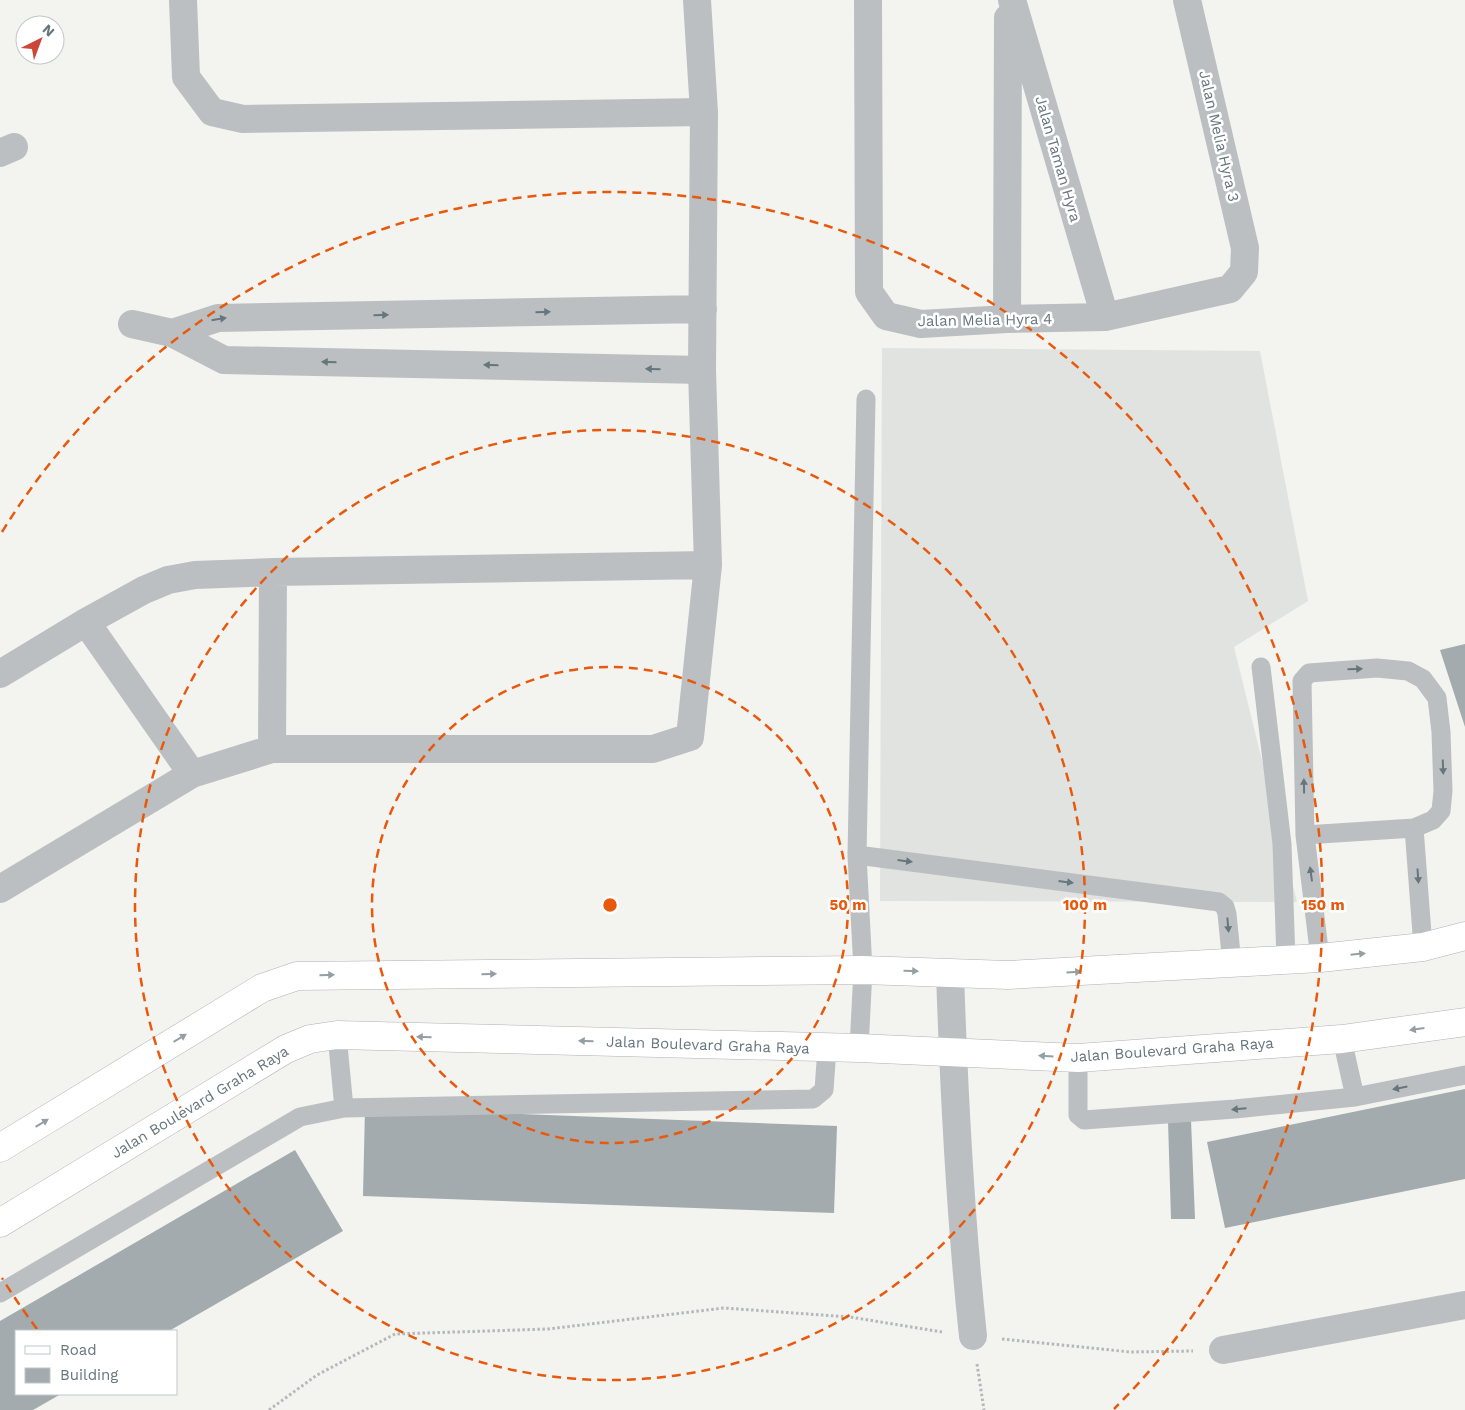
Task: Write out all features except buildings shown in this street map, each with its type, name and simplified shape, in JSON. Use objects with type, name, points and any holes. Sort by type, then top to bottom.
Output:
[{"type":"main road","points":[[0,1148],[262,988],[297,976],[863,970],[1008,976],[1320,958],[1423,947],[1465,936]]},
{"type":"main road","name":"Jalan Boulevard Graha Raya","points":[[0,1223],[286,1049],[310,1039],[337,1035],[859,1048],[1078,1058],[1342,1039],[1465,1022]]},
{"type":"street","points":[[183,0],[186,77],[212,112],[243,119],[704,112]]},
{"type":"street","points":[[0,889],[192,774],[272,749],[653,749],[690,737],[708,565],[702,370],[704,112],[697,0]]},
{"type":"street","name":"Jalan Melia Hyra 4","points":[[868,0],[869,292],[886,316],[921,324],[1104,317],[1230,289],[1244,272]]},
{"type":"street","name":"Jalan Taman Hyra","points":[[1007,320],[1010,0]]},
{"type":"street","name":"Jalan Taman Hyra","points":[[1010,0],[1104,317]]},
{"type":"street","name":"Jalan Melia Hyra 3","points":[[1187,0],[1245,248],[1244,272]]},
{"type":"street","points":[[172,333],[218,318],[703,308]]},
{"type":"street","points":[[132,324],[172,333],[224,360],[702,370]]},
{"type":"street","points":[[0,674],[86,622],[144,590],[168,580],[195,575],[708,565]]},
{"type":"street","points":[[272,749],[273,572]]},
{"type":"street","points":[[86,622],[192,774]]},
{"type":"street","points":[[950,973],[966,1270],[973,1336]]},
{"type":"street","points":[[1223,1350],[1465,1305]]},
{"type":"lane","points":[[859,1048],[863,970],[857,855],[866,399]]},
{"type":"lane","points":[[1261,667],[1282,844],[1286,960]]},
{"type":"lane","points":[[1305,835],[1414,828],[1433,820],[1441,812],[1443,791],[1441,732],[1437,698],[1422,679],[1408,671],[1377,668],[1309,673],[1302,680],[1305,835],[1320,958]]},
{"type":"lane","points":[[1414,828],[1423,947]]},
{"type":"lane","points":[[857,855],[1219,902],[1225,907],[1227,914],[1232,964]]},
{"type":"lane","points":[[337,1035],[344,1108]]},
{"type":"lane","points":[[1342,1039],[1354,1097]]},
{"type":"lane","points":[[0,1293],[300,1117],[344,1108],[812,1099],[824,1090],[827,1048]]},
{"type":"lane","points":[[1078,1058],[1078,1115],[1084,1120],[1234,1109],[1354,1097],[1465,1075]]},
{"type":"path","points":[[269,1410],[317,1375],[395,1334],[548,1329],[724,1308],[850,1317],[973,1336],[1130,1352],[1223,1350]]},
{"type":"path","points":[[973,1336],[984,1410]]},
{"type":"shaded area","points":[[882,348],[1260,351],[1308,601],[1234,647],[1297,902],[880,901]]}]
